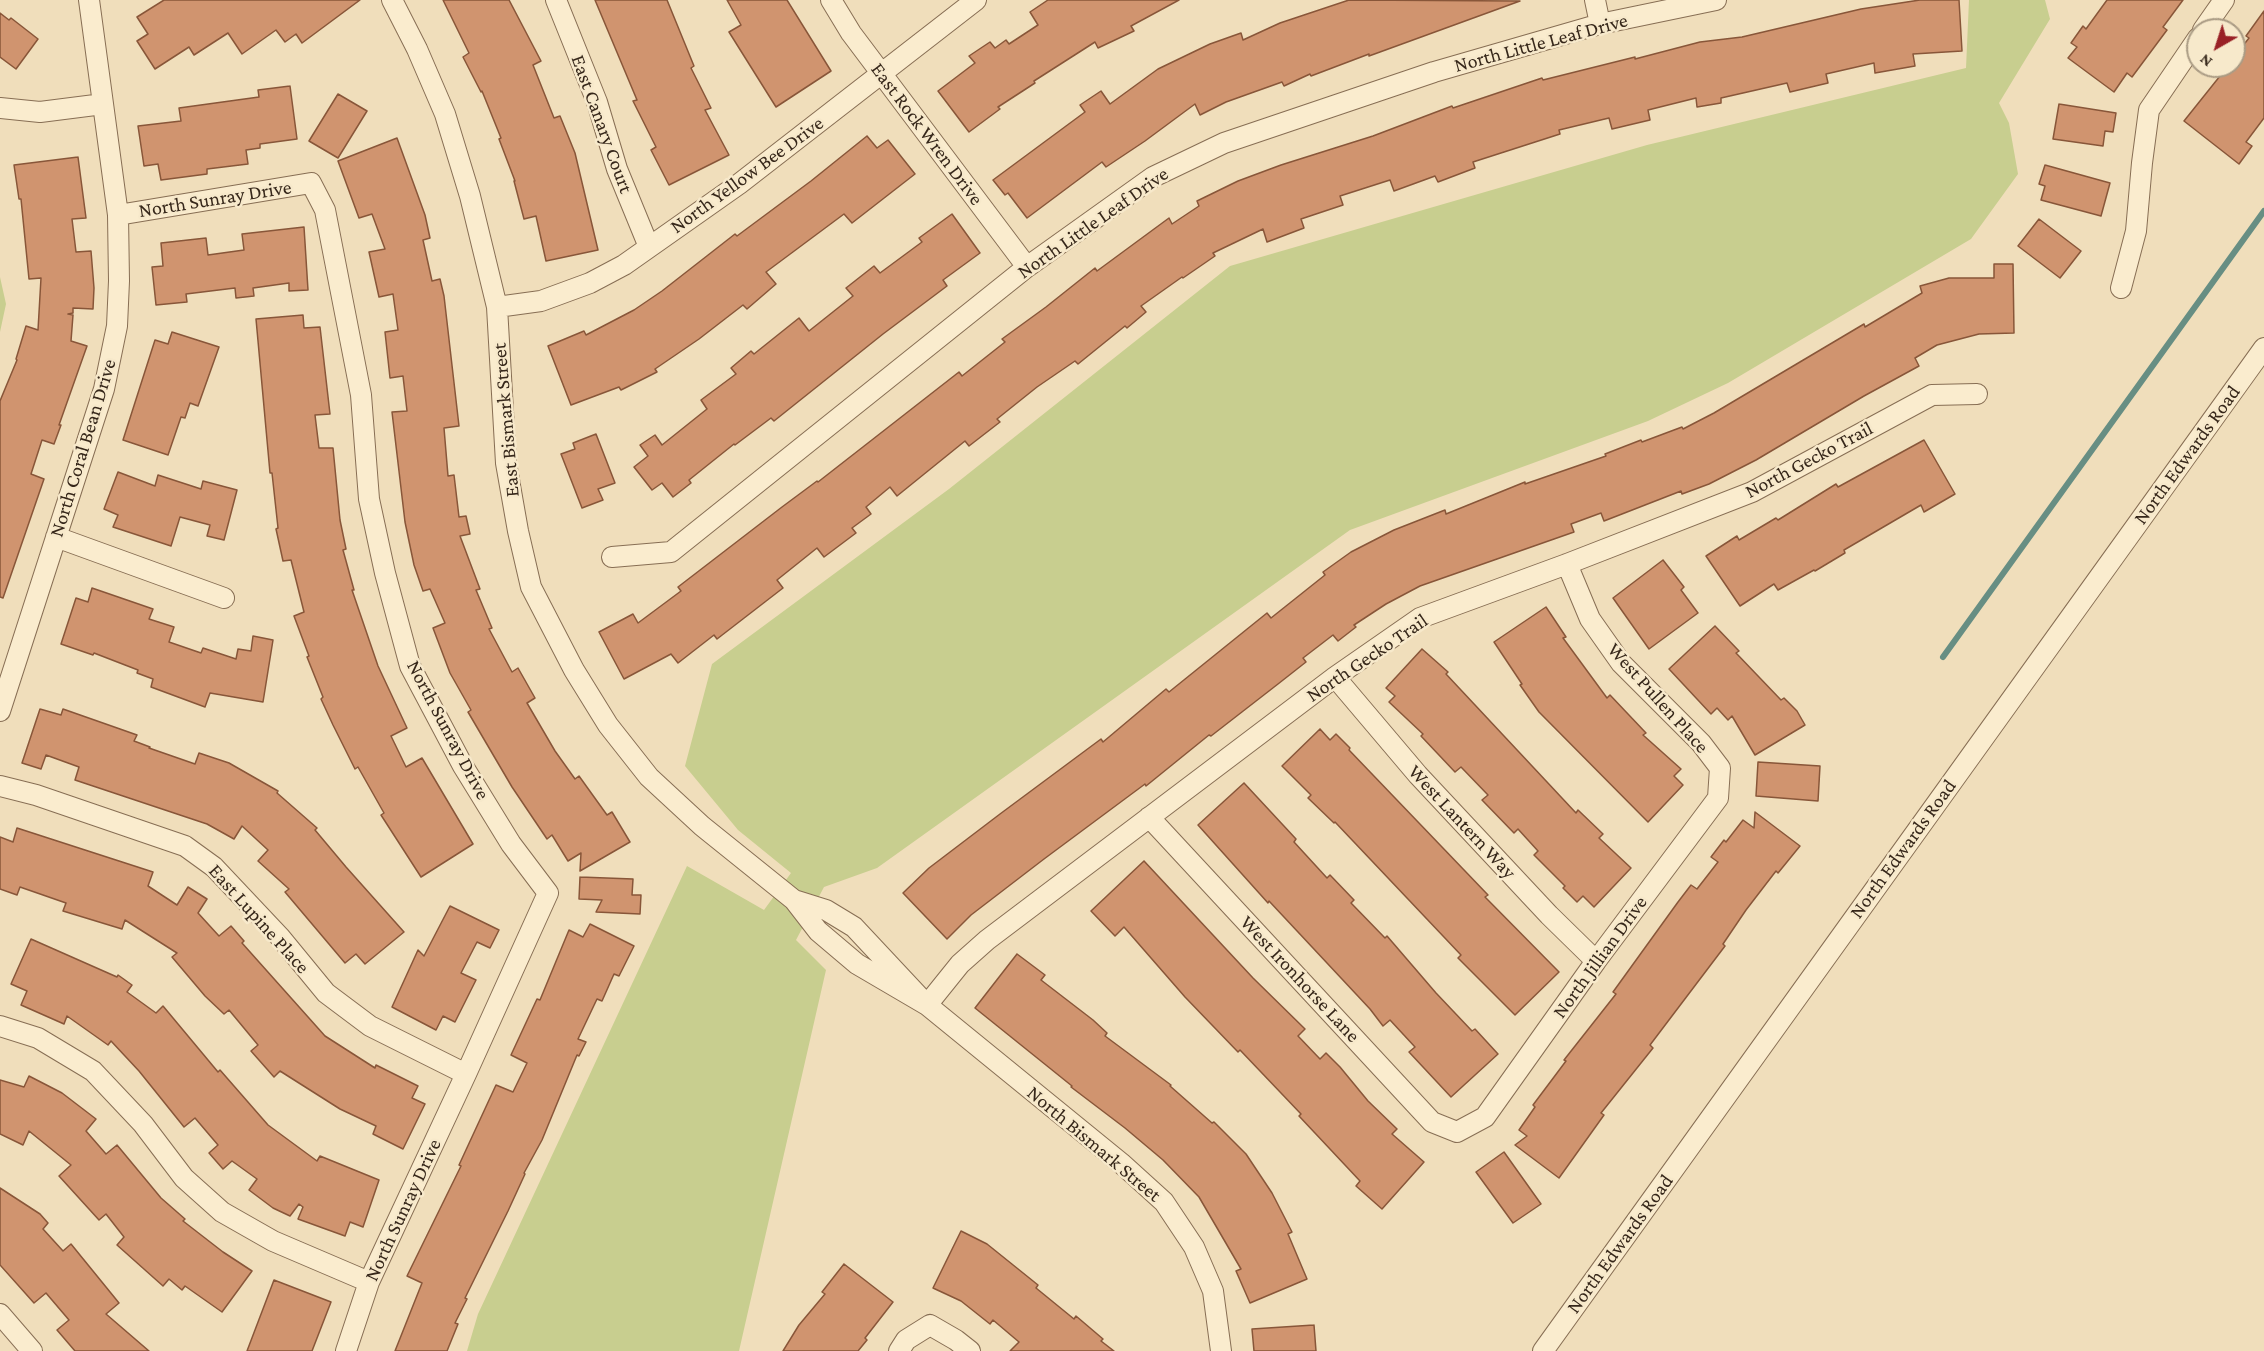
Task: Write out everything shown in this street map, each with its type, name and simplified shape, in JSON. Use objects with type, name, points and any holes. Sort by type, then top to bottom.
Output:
[{"type":"street","name":"North Coral Bean Drive","points":[[0,711],[104,389],[117,326],[118,215],[89,0]]},
{"type":"street","name":"East Bismark Street","points":[[392,0],[417,49],[445,114],[470,196],[496,307],[506,463],[531,587],[574,670],[608,725],[649,777],[702,826],[794,900],[818,932],[856,964],[927,1005]]},
{"type":"street","name":"East Canary Court","points":[[556,0],[597,102],[616,169],[649,247]]},
{"type":"street","name":"East Rock Wren Drive","points":[[831,0],[851,33],[1027,267]]},
{"type":"street","name":"North Yellow Bee Drive","points":[[496,307],[541,301],[590,283],[624,265],[739,184],[976,0]]},
{"type":"street","points":[[1595,0],[1600,24]]},
{"type":"street","name":"North Little Leaf Drive","points":[[612,557],[671,552],[1027,267],[1153,177],[1224,142],[1434,72],[1600,24],[1716,0]]},
{"type":"street","points":[[2211,18],[2224,0]]},
{"type":"street","points":[[2121,288],[2136,231],[2149,110],[2186,56]]},
{"type":"street","points":[[0,108],[40,112],[103,104]]},
{"type":"street","name":"North Sunray Drive","points":[[118,215],[311,183],[325,210],[361,395],[369,499],[385,573],[410,666],[463,766],[511,844],[548,893],[369,1282],[346,1351]]},
{"type":"street","name":"North Edwards Road","points":[[1543,1351],[2264,348]]},
{"type":"street","name":"North Gecko Trail","points":[[927,1005],[960,964],[987,940],[1335,677],[1420,618],[1752,492],[1932,395],[1977,394]]},
{"type":"street","points":[[56,537],[224,598]]},
{"type":"street","name":"West Pullen Place","points":[[1567,564],[1590,619],[1621,663],[1701,743],[1720,768]]},
{"type":"street","name":"West Lantern Way","points":[[1335,677],[1418,775],[1549,915],[1596,961]]},
{"type":"street","name":"North Jillian Drive","points":[[1457,1132],[1485,1117],[1596,961],[1718,798],[1720,768]]},
{"type":"street","name":"East Lupine Place","points":[[0,786],[36,795],[185,846],[214,867],[326,993],[370,1026],[466,1074]]},
{"type":"street","name":"West Ironhorse Lane","points":[[1149,817],[1432,1122],[1457,1132]]},
{"type":"street","name":"East Bismark Street","points":[[794,900],[826,910],[854,927],[927,1005]]},
{"type":"street","points":[[835,946],[854,927]]},
{"type":"street","name":"North Bismark Street","points":[[927,1005],[1121,1163],[1164,1202],[1194,1247],[1213,1291],[1221,1351]]},
{"type":"street","points":[[0,1026],[38,1038],[93,1071],[143,1124],[184,1178],[222,1212],[273,1241],[369,1282]]},
{"type":"street","points":[[0,1314],[32,1351]]},
{"type":"street","points":[[899,1351],[906,1340],[930,1325],[970,1351]]},
{"type":"green space","points":[[1969,0],[2045,0],[2050,19],[1999,103],[2009,123],[2018,174],[1971,239],[1728,383],[1648,421],[1350,530],[877,868],[824,887],[796,940],[826,970],[739,1351],[467,1351],[478,1314],[687,866],[764,910],[791,873],[738,830],[685,766],[712,664],[949,489],[1230,266],[1647,145],[1966,68]]},
{"type":"green space","points":[[0,277],[6,304],[0,332]]},
{"type":"building","points":[[164,0],[360,0],[302,43],[296,34],[285,42],[276,30],[242,54],[228,33],[194,55],[189,47],[155,69],[137,41],[148,34],[137,17]]},
{"type":"building","points":[[443,0],[509,0],[541,61],[533,65],[554,118],[560,116],[575,153],[598,250],[546,261],[536,216],[524,219],[515,181],[499,139],[501,138],[482,91],[463,57],[469,53]]},
{"type":"building","points":[[595,0],[667,0],[694,66],[691,68],[711,108],[705,110],[729,155],[669,185],[651,150],[656,147],[633,101],[637,100]]},
{"type":"building","points":[[727,0],[787,0],[831,71],[776,107],[729,32],[741,25]]},
{"type":"building","points":[[1048,0],[1179,0],[1131,26],[1134,31],[1098,48],[1095,42],[1034,81],[1035,83],[998,107],[1000,109],[969,132],[938,91],[975,63],[969,56],[990,42],[995,48],[1006,40],[1009,44],[1038,25],[1030,12]]},
{"type":"building","points":[[1349,0],[1520,1],[1369,56],[1369,54],[1311,76],[1310,74],[1284,86],[1282,82],[1226,102],[1200,115],[1195,104],[1106,167],[1102,162],[1027,218],[1008,193],[1005,195],[993,180],[1085,112],[1080,105],[1101,91],[1110,104],[1158,69],[1210,44],[1241,33],[1243,40],[1280,23]]},
{"type":"building","points":[[1920,0],[1959,0],[1962,51],[1913,54],[1915,66],[1875,73],[1874,63],[1826,74],[1828,83],[1790,92],[1787,83],[1721,98],[1721,103],[1697,107],[1696,98],[1648,110],[1650,120],[1612,129],[1609,118],[1559,130],[1560,134],[1473,162],[1475,168],[1438,182],[1435,176],[1394,191],[1390,180],[1340,196],[1343,205],[1301,219],[1304,228],[1267,242],[1263,229],[1213,253],[1215,256],[1141,306],[1146,312],[1127,328],[1125,326],[1078,364],[1075,361],[1037,387],[997,419],[1000,422],[969,446],[965,441],[897,496],[890,487],[866,507],[871,514],[852,528],[856,533],[824,557],[817,548],[777,580],[783,588],[717,639],[714,635],[678,663],[671,654],[624,679],[599,632],[633,614],[638,623],[681,591],[678,587],[959,372],[962,376],[1005,342],[1002,339],[1095,268],[1097,271],[1169,218],[1172,224],[1199,206],[1197,201],[1238,181],[1373,136],[1452,106],[1453,108],[1542,78],[1543,80],[1700,42],[1742,37],[1861,9]]},
{"type":"building","points":[[2107,0],[2183,0],[2163,27],[2167,30],[2132,77],[2127,73],[2114,92],[2068,58],[2077,47],[2071,43],[2083,26],[2086,29]]},
{"type":"building","points":[[2264,11],[2264,118],[2246,142],[2252,146],[2239,164],[2184,121],[2218,78],[2246,78],[2246,42],[2249,38],[2246,36]]},
{"type":"building","points":[[0,13],[9,20],[11,18],[38,39],[16,69],[0,57]]},
{"type":"building","points":[[290,86],[297,139],[260,144],[260,148],[246,150],[248,164],[207,169],[207,174],[161,180],[158,164],[144,166],[138,126],[181,121],[179,108],[259,97],[258,90]]},
{"type":"building","points":[[338,94],[367,111],[338,158],[309,141]]},
{"type":"building","points":[[2059,104],[2116,113],[2113,132],[2105,131],[2103,146],[2053,139]]},
{"type":"building","points":[[867,136],[877,148],[888,140],[915,174],[852,223],[844,214],[766,272],[776,284],[747,309],[743,305],[655,369],[657,372],[621,390],[619,387],[571,405],[548,346],[584,331],[586,335],[634,310],[735,234],[737,236],[811,181]]},
{"type":"building","points":[[397,138],[425,215],[430,238],[423,240],[432,281],[440,279],[444,296],[459,426],[444,428],[448,476],[454,475],[459,517],[466,516],[470,534],[460,536],[480,589],[476,590],[492,628],[489,629],[512,672],[518,668],[535,698],[527,703],[555,751],[575,779],[579,776],[607,815],[612,812],[630,842],[580,871],[581,853],[568,861],[552,835],[547,839],[512,787],[468,712],[471,710],[450,673],[433,628],[445,623],[430,589],[423,591],[414,565],[405,522],[392,412],[407,411],[403,376],[390,378],[385,332],[398,330],[393,294],[379,297],[369,252],[385,249],[372,214],[359,218],[338,161]]},
{"type":"building","points":[[78,157],[86,218],[72,219],[76,252],[91,251],[93,309],[73,308],[73,313],[68,314],[73,315],[71,341],[87,346],[54,444],[42,440],[31,474],[44,479],[3,598],[0,597],[0,401],[17,360],[26,326],[38,330],[41,278],[29,279],[21,199],[19,199],[14,165]]},
{"type":"building","points":[[2045,165],[2110,183],[2101,216],[2041,200],[2045,186],[2039,184]]},
{"type":"building","points":[[952,214],[980,253],[943,280],[947,286],[774,421],[771,418],[734,444],[689,480],[691,483],[673,497],[662,483],[652,490],[634,467],[648,456],[640,445],[655,435],[662,445],[707,409],[701,400],[736,374],[731,368],[751,351],[754,354],[799,318],[809,331],[853,296],[846,288],[874,266],[880,273],[922,242],[919,238]]},
{"type":"building","points":[[2039,219],[2081,251],[2060,278],[2018,246]]},
{"type":"building","points":[[304,227],[308,290],[289,291],[289,283],[253,288],[254,296],[236,298],[235,288],[186,294],[187,302],[156,305],[152,267],[163,266],[161,243],[206,238],[208,255],[244,250],[242,234]]},
{"type":"building","points":[[1994,264],[2013,264],[2014,333],[1979,334],[1937,345],[1915,358],[1919,366],[1756,460],[1709,484],[1682,494],[1681,491],[1604,521],[1601,513],[1571,524],[1574,532],[1420,586],[1386,604],[1354,625],[1356,627],[1338,641],[1333,635],[1303,658],[1306,662],[1146,786],[1145,784],[971,915],[947,939],[903,893],[929,868],[1101,739],[1103,742],[1166,689],[1169,692],[1267,613],[1271,618],[1325,575],[1323,572],[1351,552],[1394,530],[1445,510],[1446,514],[1525,482],[1525,484],[1606,456],[1605,454],[1641,440],[1642,442],[1682,427],[1683,429],[1922,293],[1920,286],[1949,278],[1994,278]]},
{"type":"building","points":[[303,315],[304,328],[320,327],[330,414],[315,415],[319,448],[333,448],[340,520],[346,549],[343,550],[354,590],[352,590],[378,666],[407,728],[391,736],[406,767],[422,758],[473,844],[421,877],[381,815],[384,813],[358,767],[355,769],[333,725],[321,699],[323,697],[294,616],[304,612],[291,560],[283,561],[276,529],[278,528],[272,473],[270,473],[256,319]]},
{"type":"building","points":[[172,332],[219,347],[198,406],[190,403],[185,418],[181,417],[168,455],[123,440],[155,340],[168,344]]},
{"type":"building","points":[[596,434],[615,483],[598,489],[603,500],[582,508],[561,454],[575,449],[573,443]]},
{"type":"building","points":[[1924,440],[1955,494],[1924,512],[1921,505],[1844,550],[1845,553],[1815,571],[1778,590],[1774,584],[1740,606],[1706,556],[1737,536],[1739,540],[1776,518],[1778,520],[1836,484],[1838,487]]},
{"type":"building","points":[[118,472],[155,486],[158,475],[201,489],[203,481],[237,490],[224,540],[207,536],[210,525],[180,517],[171,546],[113,527],[118,515],[104,509]]},
{"type":"building","points":[[1663,560],[1684,587],[1681,590],[1698,613],[1649,649],[1613,598]]},
{"type":"building","points":[[92,588],[153,609],[149,619],[174,627],[169,642],[201,653],[203,648],[236,659],[238,649],[251,651],[253,636],[273,640],[263,702],[210,693],[205,707],[151,687],[153,679],[137,673],[138,670],[94,653],[93,655],[61,644],[76,598],[88,602]]},
{"type":"building","points":[[1546,607],[1566,637],[1563,638],[1607,698],[1610,695],[1646,733],[1643,735],[1681,769],[1674,776],[1683,785],[1648,822],[1539,712],[1494,642]]},
{"type":"building","points":[[1715,626],[1739,651],[1736,653],[1781,700],[1784,698],[1797,711],[1805,725],[1755,755],[1732,716],[1728,720],[1717,708],[1711,714],[1669,669]]},
{"type":"building","points":[[1422,649],[1448,672],[1446,674],[1576,813],[1578,810],[1603,834],[1599,838],[1631,868],[1594,907],[1583,896],[1577,902],[1563,888],[1565,886],[1534,855],[1538,851],[1518,829],[1514,833],[1482,800],[1488,795],[1461,767],[1455,772],[1421,736],[1423,734],[1389,702],[1395,696],[1386,688]]},
{"type":"building","points":[[40,709],[61,715],[63,709],[137,735],[134,741],[195,764],[199,753],[229,763],[278,791],[277,793],[317,828],[315,830],[404,932],[365,964],[356,954],[345,963],[285,892],[289,889],[258,861],[268,850],[242,826],[234,839],[207,824],[75,780],[79,767],[46,755],[41,769],[22,763]]},
{"type":"building","points":[[1320,729],[1330,740],[1336,734],[1350,748],[1349,750],[1488,895],[1485,897],[1559,972],[1515,1015],[1458,958],[1461,955],[1335,822],[1308,798],[1311,795],[1282,766]]},
{"type":"building","points":[[1758,762],[1820,766],[1818,801],[1756,796]]},
{"type":"building","points":[[1244,783],[1296,839],[1294,842],[1327,878],[1330,875],[1354,900],[1351,903],[1385,938],[1387,936],[1436,993],[1472,1031],[1475,1029],[1498,1054],[1451,1097],[1409,1052],[1415,1047],[1390,1020],[1383,1026],[1370,1009],[1269,901],[1268,903],[1198,825]]},
{"type":"building","points":[[1755,812],[1800,846],[1778,873],[1776,871],[1746,910],[1723,944],[1725,946],[1650,1045],[1653,1048],[1601,1113],[1604,1115],[1559,1178],[1515,1145],[1527,1136],[1519,1130],[1535,1107],[1533,1105],[1566,1061],[1564,1060],[1616,994],[1613,992],[1678,902],[1691,885],[1697,889],[1718,862],[1711,857],[1724,840],[1726,842],[1743,820],[1754,828]]},
{"type":"building","points":[[17,828],[153,872],[148,886],[177,905],[188,887],[207,899],[198,913],[219,936],[231,926],[244,941],[242,943],[325,1036],[375,1068],[376,1065],[418,1086],[412,1098],[425,1104],[403,1149],[373,1134],[376,1126],[340,1109],[280,1071],[274,1077],[251,1051],[258,1045],[229,1010],[224,1014],[205,996],[172,957],[177,953],[125,920],[122,929],[63,911],[66,903],[20,887],[17,895],[0,889],[0,837],[13,842]]},
{"type":"building","points":[[1144,861],[1253,978],[1305,1029],[1298,1036],[1320,1059],[1326,1053],[1340,1067],[1368,1101],[1397,1129],[1392,1134],[1424,1162],[1382,1209],[1356,1186],[1360,1181],[1299,1116],[1301,1114],[1185,997],[1124,927],[1115,936],[1091,911]]},
{"type":"building","points":[[580,877],[633,879],[632,895],[641,895],[640,914],[596,912],[602,900],[579,899]]},
{"type":"building","points":[[450,906],[499,930],[490,948],[477,942],[461,973],[476,980],[455,1022],[443,1016],[436,1030],[392,1007],[418,950],[424,956]]},
{"type":"building","points":[[590,924],[634,946],[619,976],[614,974],[602,1001],[597,999],[578,1039],[586,1042],[579,1056],[577,1055],[542,1140],[465,1298],[467,1299],[455,1323],[458,1324],[447,1351],[395,1351],[422,1283],[407,1276],[461,1166],[459,1165],[496,1085],[513,1092],[527,1063],[511,1055],[537,999],[540,1000],[569,930],[583,937]]},
{"type":"building","points":[[31,939],[117,977],[118,975],[132,985],[127,992],[156,1013],[163,1006],[218,1072],[220,1070],[268,1125],[317,1161],[320,1156],[379,1180],[363,1227],[350,1222],[345,1236],[298,1219],[303,1207],[299,1204],[290,1216],[273,1208],[249,1190],[257,1179],[232,1161],[223,1169],[209,1153],[218,1145],[195,1118],[184,1127],[139,1071],[111,1041],[108,1045],[67,1016],[64,1024],[21,1005],[27,991],[11,984]]},
{"type":"building","points":[[1017,954],[1045,975],[1041,980],[1093,1020],[1107,1033],[1105,1036],[1171,1085],[1212,1123],[1214,1122],[1246,1154],[1272,1193],[1292,1232],[1288,1234],[1307,1279],[1250,1303],[1236,1271],[1241,1269],[1199,1197],[1163,1160],[975,1008]]},
{"type":"building","points":[[29,1076],[62,1093],[96,1119],[86,1131],[106,1154],[117,1145],[161,1198],[185,1219],[183,1221],[252,1271],[222,1312],[185,1286],[182,1290],[169,1279],[163,1286],[117,1245],[124,1237],[106,1214],[99,1220],[59,1176],[71,1165],[29,1131],[23,1145],[0,1134],[0,1080],[24,1087]]},
{"type":"building","points":[[1504,1152],[1541,1204],[1513,1223],[1476,1172]]},
{"type":"building","points":[[0,1188],[40,1214],[48,1223],[43,1229],[63,1251],[71,1244],[119,1303],[106,1314],[149,1351],[75,1351],[57,1330],[69,1320],[46,1293],[34,1303],[0,1265]]},
{"type":"building","points":[[961,1231],[987,1244],[1038,1285],[1036,1288],[1074,1319],[1076,1316],[1114,1351],[1010,1351],[1019,1342],[993,1320],[990,1324],[961,1301],[933,1288]]},
{"type":"building","points":[[844,1264],[893,1302],[865,1338],[867,1340],[858,1351],[783,1351],[799,1325],[825,1294],[822,1292]]},
{"type":"building","points":[[274,1280],[331,1302],[312,1351],[247,1351]]},
{"type":"building","points":[[1314,1325],[1316,1351],[1254,1351],[1252,1329]]},
{"type":"waterway","points":[[1943,657],[2264,211]]}]
